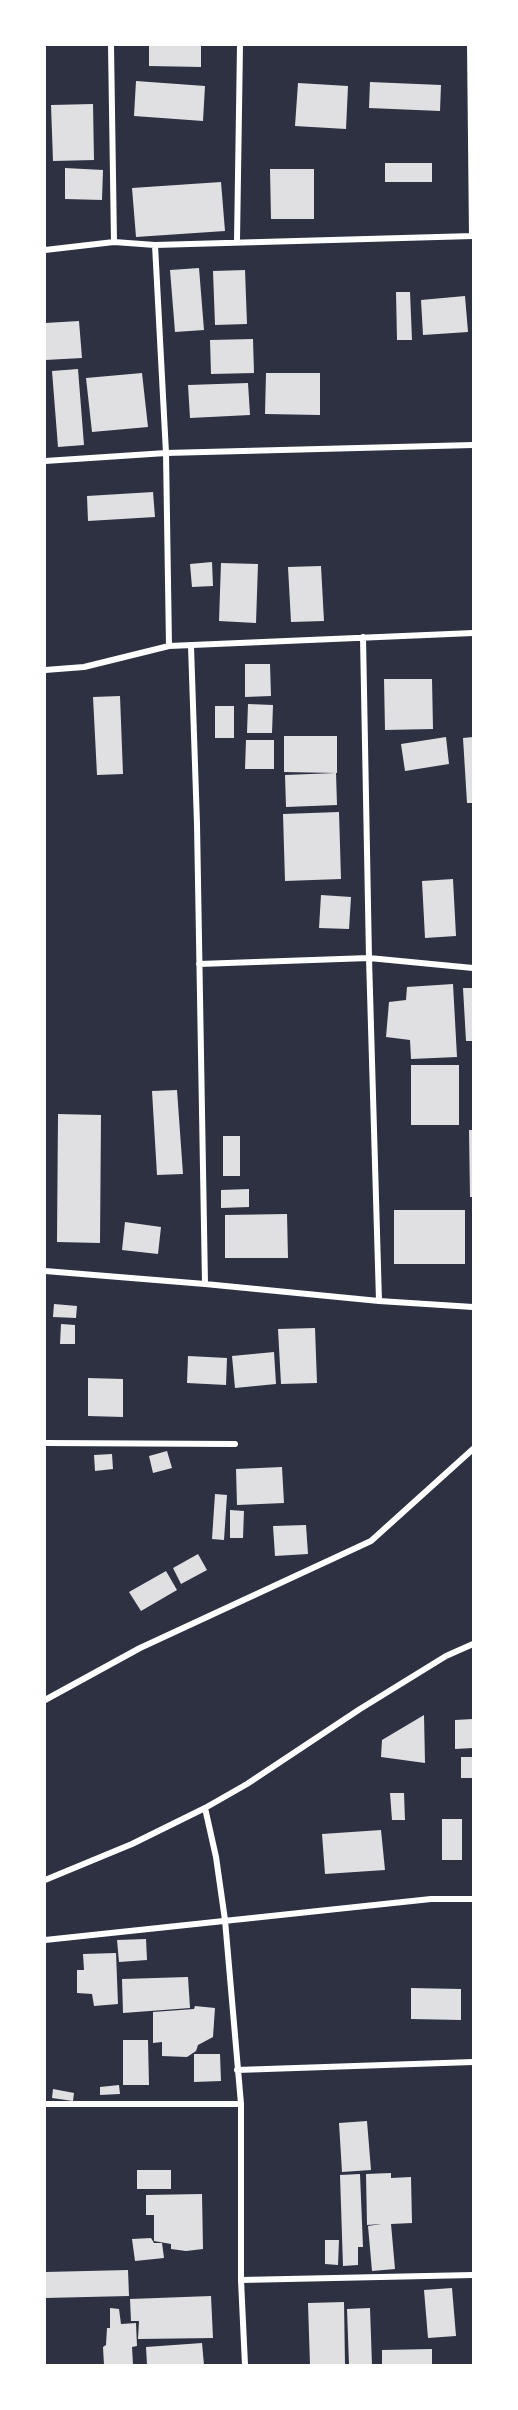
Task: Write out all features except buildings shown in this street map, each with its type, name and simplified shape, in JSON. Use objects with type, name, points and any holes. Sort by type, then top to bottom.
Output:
[{"type":"street","points":[[111,45],[114,242]]},
{"type":"street","points":[[237,241],[240,45]]},
{"type":"street","points":[[45,250],[114,242],[155,245],[473,236],[470,45]]},
{"type":"street","points":[[155,245],[166,453],[169,646]]},
{"type":"street","points":[[45,461],[166,453],[473,446]]},
{"type":"street","points":[[45,670],[84,667],[169,646],[473,633]]},
{"type":"street","points":[[363,636],[379,1301]]},
{"type":"street","points":[[191,646],[205,1284]]},
{"type":"street","points":[[199,964],[369,958],[473,968]]},
{"type":"street","points":[[45,1271],[379,1301],[473,1307]]},
{"type":"street","points":[[45,1443],[235,1444]]},
{"type":"street","points":[[45,1700],[140,1648],[371,1541],[473,1449]]},
{"type":"street","points":[[45,1880],[132,1844],[205,1809],[436,1662],[473,1644]]},
{"type":"street","points":[[205,1809],[216,1857],[225,1920],[241,2104],[241,2280],[245,2365]]},
{"type":"street","points":[[45,1940],[431,1899],[473,1899]]},
{"type":"street","points":[[237,2070],[473,2062]]},
{"type":"street","points":[[45,2104],[241,2104]]},
{"type":"street","points":[[241,2280],[473,2275]]}]
